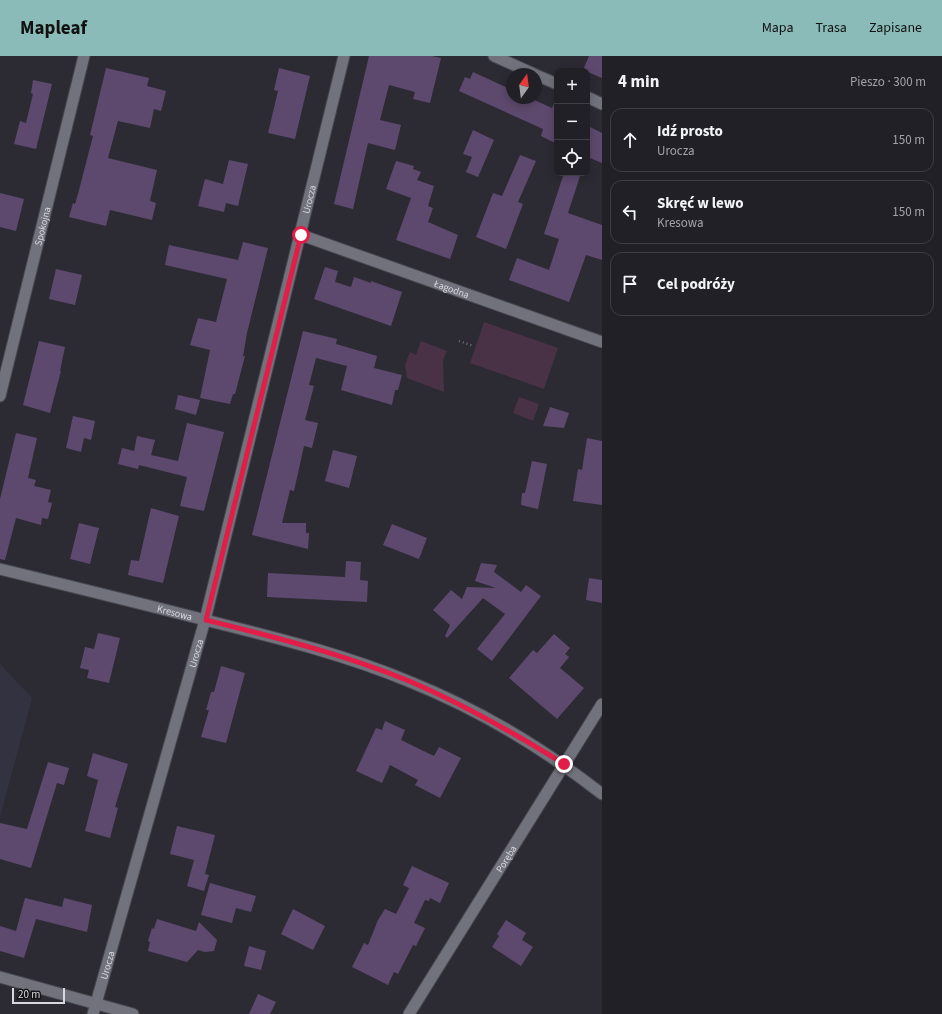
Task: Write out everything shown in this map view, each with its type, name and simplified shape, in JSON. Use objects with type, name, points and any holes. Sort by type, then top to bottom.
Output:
[{"type":"street","name":"Spokojna","points":[[0,396],[84,56]]},
{"type":"street","name":"Urocza","points":[[93,1014],[206,620],[344,56]]},
{"type":"street","points":[[494,56],[521,68]]},
{"type":"street","points":[[542,77],[554,83]]},
{"type":"street","points":[[590,99],[602,104]]},
{"type":"street","name":"Łagodna","points":[[301,235],[602,342]]},
{"type":"street","name":"Kresowa","points":[[0,569],[309,646],[408,681],[484,717],[564,764],[602,794]]},
{"type":"street","name":"Poręba","points":[[409,1014],[602,704]]},
{"type":"street","points":[[0,977],[133,1014]]},
{"type":"path","points":[[459,341],[472,346]]},
{"type":"shaded area","points":[[484,322],[558,348],[544,389],[470,363]]},
{"type":"shaded area","points":[[421,341],[447,351],[443,360],[444,392],[407,378],[405,365],[410,352],[416,355]]},
{"type":"shaded area","points":[[519,397],[539,404],[533,421],[513,413]]},
{"type":"shaded area","points":[[0,664],[32,698],[0,817]]},
{"type":"building","points":[[369,56],[432,56],[441,58],[430,103],[413,99],[415,92],[389,85],[380,120],[401,125],[395,150],[368,143],[353,209],[334,204]]},
{"type":"building","points":[[589,56],[602,56],[602,78],[590,73],[590,68],[584,68]]},
{"type":"building","points":[[106,68],[149,78],[147,86],[166,91],[161,111],[154,109],[150,128],[118,121],[108,158],[157,170],[150,201],[156,203],[152,220],[110,210],[106,226],[69,217],[73,203],[75,204],[78,194],[93,136],[90,135]]},
{"type":"building","points":[[279,68],[310,76],[295,139],[268,133],[278,91],[274,90]]},
{"type":"building","points":[[473,72],[506,87],[506,104],[542,103],[552,108],[554,103],[554,142],[541,136],[543,129],[459,91],[465,77],[470,79]]},
{"type":"building","points":[[33,80],[52,84],[36,149],[14,144],[20,121],[26,123],[33,94],[31,93]]},
{"type":"building","points":[[590,127],[602,133],[602,163],[590,158]]},
{"type":"building","points":[[473,130],[494,140],[478,177],[466,172],[472,157],[463,154]]},
{"type":"building","points":[[520,155],[536,161],[518,202],[523,204],[506,249],[476,237],[493,193],[502,196]]},
{"type":"building","points":[[229,160],[248,164],[238,206],[226,203],[224,212],[198,206],[205,179],[223,184]]},
{"type":"building","points":[[396,161],[414,166],[413,169],[421,172],[417,180],[434,186],[428,206],[433,208],[428,222],[458,235],[450,259],[396,240],[411,198],[386,189]]},
{"type":"building","points":[[563,176],[580,176],[568,213],[602,225],[602,260],[586,255],[569,302],[509,280],[517,258],[549,270],[559,239],[544,234]]},
{"type":"building","points":[[0,193],[24,199],[16,231],[0,227]]},
{"type":"building","points":[[243,242],[268,248],[247,333],[243,356],[245,356],[235,394],[233,394],[230,404],[200,398],[210,350],[190,345],[198,318],[216,322],[227,279],[165,265],[169,245],[238,260]]},
{"type":"building","points":[[325,267],[338,271],[335,282],[351,287],[354,277],[371,283],[371,281],[402,292],[391,326],[314,299]]},
{"type":"building","points":[[56,269],[82,275],[75,305],[49,299]]},
{"type":"building","points":[[303,331],[337,339],[336,344],[377,356],[374,368],[402,375],[398,390],[395,390],[392,405],[341,390],[347,366],[316,358],[309,385],[314,386],[305,420],[318,423],[312,448],[304,446],[294,491],[290,490],[282,523],[306,523],[306,533],[309,533],[308,549],[252,535]]},
{"type":"building","points":[[39,341],[65,347],[61,371],[50,413],[23,405]]},
{"type":"building","points":[[178,395],[200,400],[196,415],[175,409]]},
{"type":"building","points":[[550,407],[569,413],[564,428],[543,426]]},
{"type":"building","points":[[73,416],[95,421],[91,440],[84,438],[81,452],[66,448]]},
{"type":"building","points":[[187,423],[224,432],[204,511],[180,506],[187,477],[139,465],[138,469],[118,464],[122,448],[134,451],[137,436],[155,440],[151,455],[178,461]]},
{"type":"building","points":[[16,433],[37,438],[28,478],[36,480],[34,486],[51,490],[48,502],[52,503],[48,519],[42,518],[41,525],[16,518],[5,560],[0,559],[0,499]]},
{"type":"building","points":[[587,438],[602,441],[602,505],[573,501],[578,469],[582,470]]},
{"type":"building","points":[[333,450],[357,456],[349,488],[325,481]]},
{"type":"building","points":[[532,461],[547,464],[538,509],[521,505],[522,493],[525,493]]},
{"type":"building","points":[[151,508],[179,516],[163,583],[128,575],[131,560],[139,561]]},
{"type":"building","points":[[79,523],[99,528],[90,564],[70,559]]},
{"type":"building","points":[[392,524],[427,538],[419,559],[383,545]]},
{"type":"building","points":[[346,561],[361,562],[360,580],[368,581],[367,602],[267,597],[268,573],[345,577]]},
{"type":"building","points":[[481,563],[497,565],[494,572],[521,592],[526,585],[541,596],[492,661],[477,649],[505,614],[483,598],[447,638],[445,636],[450,625],[433,610],[451,590],[462,599],[467,587],[496,588],[475,581]]},
{"type":"building","points":[[589,578],[602,580],[602,603],[586,600]]},
{"type":"building","points":[[98,633],[120,638],[109,683],[87,678],[89,670],[80,668],[85,647],[94,649]]},
{"type":"building","points":[[554,634],[570,648],[565,654],[569,657],[560,668],[584,688],[557,719],[509,678],[533,650],[537,653]]},
{"type":"building","points":[[221,666],[245,673],[226,743],[201,737],[209,710],[206,710],[211,692],[214,692]]},
{"type":"building","points":[[385,721],[405,730],[401,740],[434,756],[439,747],[461,758],[440,798],[415,785],[418,780],[390,765],[382,783],[356,771],[376,728],[382,730]]},
{"type":"building","points":[[93,753],[128,764],[115,807],[118,808],[110,838],[85,831],[98,780],[87,776]]},
{"type":"building","points":[[48,762],[69,768],[64,785],[57,783],[31,868],[0,859],[0,823],[27,829]]},
{"type":"building","points":[[177,826],[215,835],[205,874],[209,875],[204,891],[187,886],[194,860],[170,854]]},
{"type":"building","points":[[412,866],[449,883],[440,903],[430,898],[429,901],[425,900],[414,923],[425,928],[416,946],[413,945],[398,974],[394,972],[388,985],[352,967],[364,943],[368,945],[378,920],[385,909],[396,914],[409,888],[403,885]]},
{"type":"building","points":[[210,883],[256,896],[251,912],[236,908],[232,923],[201,915]]},
{"type":"building","points":[[25,898],[62,907],[64,898],[92,905],[87,932],[36,919],[24,958],[0,951],[0,926],[16,931]]},
{"type":"building","points":[[293,909],[325,926],[313,950],[281,934]]},
{"type":"building","points":[[157,919],[196,931],[199,922],[217,940],[214,951],[205,952],[198,950],[187,962],[148,951],[150,942],[148,941],[152,928],[154,929]]},
{"type":"building","points":[[506,920],[526,933],[522,940],[533,947],[521,966],[492,947],[499,936],[497,934]]},
{"type":"building","points":[[249,946],[266,951],[261,970],[244,966]]},
{"type":"building","points":[[258,994],[276,1002],[270,1014],[249,1014]]},
{"type":"route","points":[[301,235],[206,620],[309,646],[408,681],[484,717],[564,764]]}]
